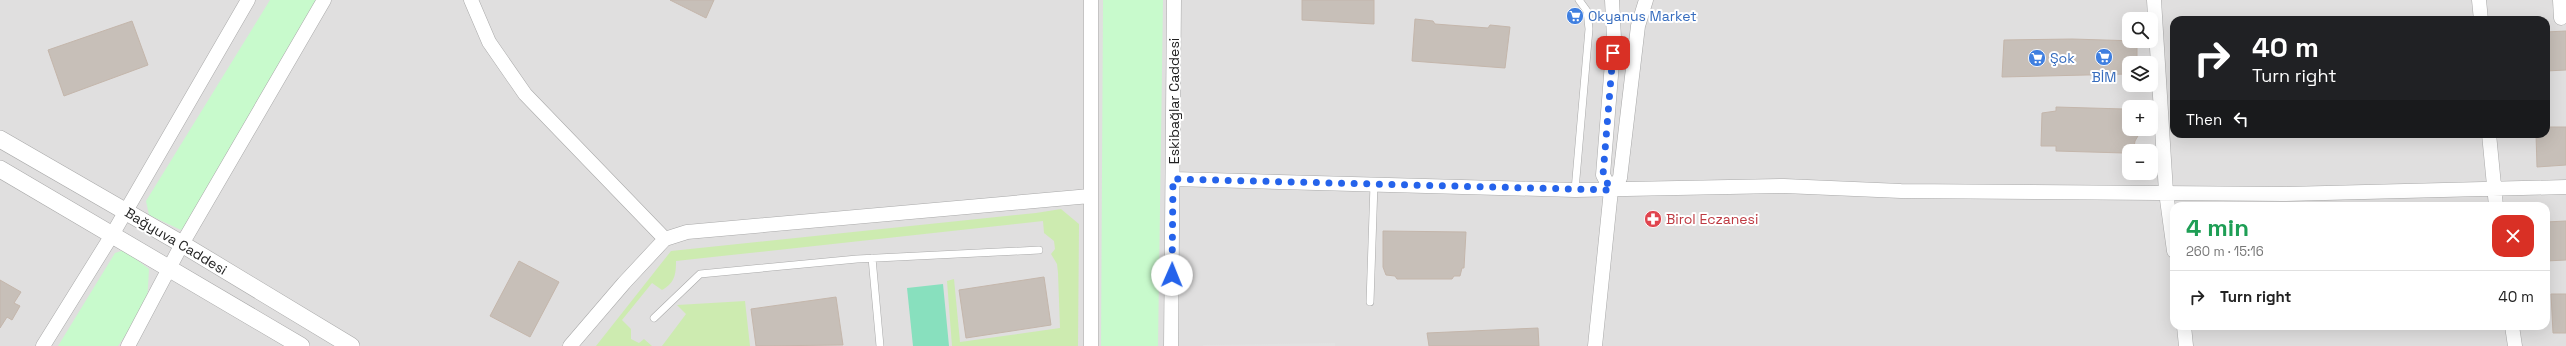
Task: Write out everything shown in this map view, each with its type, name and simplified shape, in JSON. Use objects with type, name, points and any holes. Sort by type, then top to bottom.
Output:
[{"type":"street","points":[[43,346],[112,235],[248,0]]},
{"type":"street","points":[[128,346],[182,244],[324,0]]},
{"type":"street","points":[[471,0],[489,42],[525,94],[665,239]]},
{"type":"street","points":[[1091,0],[1091,346]]},
{"type":"street","name":"Eskibağlar Caddesi","points":[[1171,346],[1174,0]]},
{"type":"street","points":[[1611,190],[1603,175],[1614,38],[1612,0]]},
{"type":"street","points":[[1595,346],[1611,190],[1620,178],[1636,39],[1646,0]]},
{"type":"street","points":[[2154,0],[2166,192],[2170,222]]},
{"type":"street","points":[[2479,0],[2480,16]]},
{"type":"street","points":[[2560,0],[2561,18]]},
{"type":"street","points":[[2489,138],[2495,202]]},
{"type":"street","name":"Bağyuva Caddesi","points":[[0,139],[182,244],[351,346]]},
{"type":"street","name":"Bağyuva Caddesi","points":[[0,169],[169,270],[301,346]]},
{"type":"street","points":[[1173,179],[1575,190],[1784,186],[1901,191],[2284,194],[2566,186]]},
{"type":"street","points":[[570,346],[624,283],[665,239],[687,232],[1090,196]]},
{"type":"street","points":[[2184,330],[2186,346]]},
{"type":"street","points":[[2513,330],[2515,346]]},
{"type":"lane","points":[[1575,190],[1589,29],[1587,11],[1579,0]]},
{"type":"lane","points":[[1370,302],[1374,184]]},
{"type":"lane","points":[[654,318],[700,274],[872,258],[1039,250]]},
{"type":"lane","points":[[872,258],[880,346]]},
{"type":"shaded area","points":[[0,0],[2566,0],[2566,346],[0,346]]},
{"type":"shaded area","points":[[1335,343],[1335,346],[1203,346],[1203,345]]},
{"type":"green space","points":[[270,0],[320,0],[193,222],[181,230],[149,215],[146,201]]},
{"type":"green space","points":[[1103,0],[1163,0],[1158,346],[1101,346]]},
{"type":"green space","points":[[1061,209],[1079,224],[1078,346],[952,346],[947,281],[954,279],[960,342],[1060,328],[1057,264],[1051,254],[1055,249],[1054,241],[1044,233],[1043,221],[676,261],[674,278],[670,284],[662,290],[652,283],[622,320],[631,329],[631,339],[639,343],[644,339],[652,346],[596,346],[671,251],[1036,213]]},
{"type":"green space","points":[[124,250],[149,269],[147,304],[118,346],[58,346],[115,253]]},
{"type":"green space","points":[[943,284],[949,346],[913,346],[907,288]]},
{"type":"green space","points":[[745,301],[750,346],[662,346],[686,314],[677,305]]},
{"type":"building","points":[[670,0],[714,0],[706,18]]},
{"type":"building","points":[[1302,0],[1374,0],[1374,24],[1302,20]]},
{"type":"building","points":[[1415,19],[1433,21],[1435,24],[1488,28],[1490,25],[1510,27],[1505,68],[1412,61]]},
{"type":"building","points":[[132,21],[148,65],[64,96],[48,50]]},
{"type":"building","points":[[2566,31],[2566,70],[2550,71],[2550,32]]},
{"type":"building","points":[[2072,39],[2122,41],[2122,48],[2137,48],[2137,56],[2122,56],[2122,74],[2002,77],[2004,40]]},
{"type":"building","points":[[2056,107],[2122,109],[2122,136],[2138,136],[2134,144],[2122,144],[2122,153],[2056,151],[2056,146],[2041,146],[2042,113],[2056,111]]},
{"type":"building","points":[[2550,127],[2566,127],[2566,165],[2537,167],[2536,138],[2550,138]]},
{"type":"building","points":[[2566,221],[2566,260],[2550,261],[2550,222]]},
{"type":"building","points":[[1383,231],[1466,232],[1464,268],[1462,268],[1460,276],[1454,276],[1452,279],[1397,279],[1395,276],[1386,275],[1383,267]]},
{"type":"building","points":[[519,261],[559,282],[530,337],[490,316]]},
{"type":"building","points":[[1044,277],[1051,325],[966,338],[959,290]]},
{"type":"building","points":[[0,280],[21,292],[14,303],[20,306],[12,320],[7,317],[0,328]]},
{"type":"building","points":[[2551,294],[2566,294],[2566,333],[2553,333]]},
{"type":"building","points":[[836,297],[843,345],[756,346],[751,309]]},
{"type":"building","points":[[1538,328],[1539,346],[1429,346],[1427,333]]},
{"type":"place","name":"Okyanus Market","points":[[1575,16]]},
{"type":"place","name":"BİM","points":[[2104,57]]},
{"type":"place","name":"Şok","points":[[2037,58]]},
{"type":"place","name":"Birol Eczanesi","points":[[1653,219]]},
{"type":"route","points":[[1172,275],[1173,179],[1611,190],[1603,175],[1613,53]]}]
